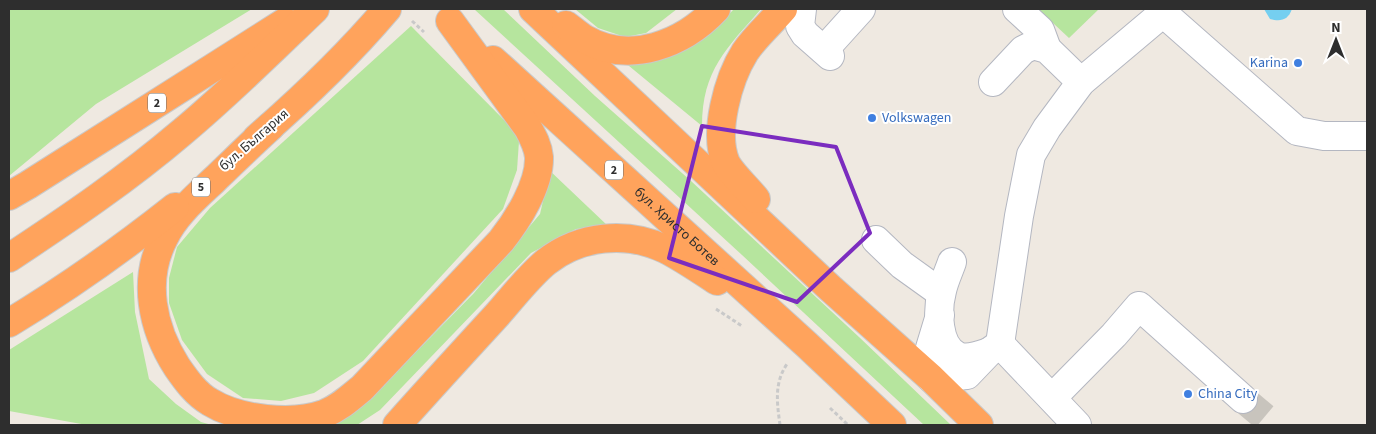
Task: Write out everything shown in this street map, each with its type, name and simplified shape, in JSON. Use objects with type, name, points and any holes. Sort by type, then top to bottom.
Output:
[{"type":"highway","name":"2","points":[[9,196],[305,9]]},
{"type":"highway","points":[[9,258],[116,185],[180,134],[227,93],[315,9]]},
{"type":"highway","points":[[533,9],[830,288],[931,378],[980,425]]},
{"type":"highway","points":[[544,9],[586,39],[604,46],[624,50],[644,50],[664,45],[688,33],[706,20],[716,9]]},
{"type":"highway","points":[[783,9],[746,51],[730,82],[724,103],[723,148],[726,163],[830,288]]},
{"type":"highway","points":[[271,126],[181,211],[164,237],[157,255],[152,274],[151,296],[154,319],[170,356],[182,375],[198,393],[212,403],[233,411],[257,418],[280,420],[324,414],[342,405],[362,388],[501,241],[516,222],[528,199],[539,158],[536,143],[528,128],[443,15]]},
{"type":"highway","name":"бул. Христо Ботев","points":[[443,15],[799,338],[892,425]]},
{"type":"highway","name":"бул. България","points":[[9,323],[72,283],[137,237],[198,189],[308,92],[380,17]]},
{"type":"highway","points":[[397,425],[532,275],[560,252],[576,244],[596,240],[632,239],[663,248],[677,255],[799,338]]},
{"type":"street","points":[[802,9],[800,26],[805,34],[827,53],[861,9]]},
{"type":"street","points":[[1017,9],[1040,30],[1047,49],[1081,82]]},
{"type":"street","points":[[952,262],[930,348],[931,378],[967,375],[994,348],[1031,155],[1047,128],[1081,82],[1165,11],[1297,131],[1324,136],[1367,136]]},
{"type":"street","points":[[993,82],[1023,50],[1033,45],[1047,49]]},
{"type":"street","points":[[876,240],[940,304],[942,337],[948,349],[959,356],[975,356],[994,348]]},
{"type":"street","points":[[1052,398],[1114,335],[1139,306],[1243,399]]},
{"type":"street","points":[[994,348],[1052,398],[1077,425]]},
{"type":"path","points":[[780,425],[776,389],[781,373],[799,338]]},
{"type":"highlighted area","points":[[702,126],[836,147],[870,233],[797,302],[669,258]]},
{"type":"green space","points":[[9,9],[252,9],[96,104],[9,176]]},
{"type":"green space","points":[[474,9],[503,9],[595,96],[691,181],[859,337],[951,425],[924,425]]},
{"type":"green space","points":[[575,9],[677,9],[646,33],[625,37],[598,28]]},
{"type":"green space","points":[[734,9],[761,9],[727,48],[719,61],[706,90],[702,126],[623,61],[712,32]]},
{"type":"green space","points":[[1038,9],[1099,9],[1069,38]]},
{"type":"green space","points":[[411,26],[510,126],[519,141],[517,170],[503,209],[363,361],[314,393],[281,401],[243,398],[207,374],[182,340],[169,303],[169,278],[177,247],[210,208]]},
{"type":"green space","points":[[548,169],[608,226],[576,229],[531,253],[380,410],[357,425],[335,425],[365,404],[474,293],[540,214]]},
{"type":"green space","points":[[133,272],[135,312],[149,379],[176,404],[201,422],[212,425],[87,425],[9,411],[9,350]]},
{"type":"water","points":[[1264,9],[1292,9],[1286,18],[1278,20],[1270,19]]},
{"type":"tunnel","points":[[1243,399],[1274,425]]},
{"type":"place","name":"Karina","points":[[1298,63]]},
{"type":"place","name":"Volkswagen","points":[[872,118]]},
{"type":"place","name":"China City","points":[[1188,394]]}]
